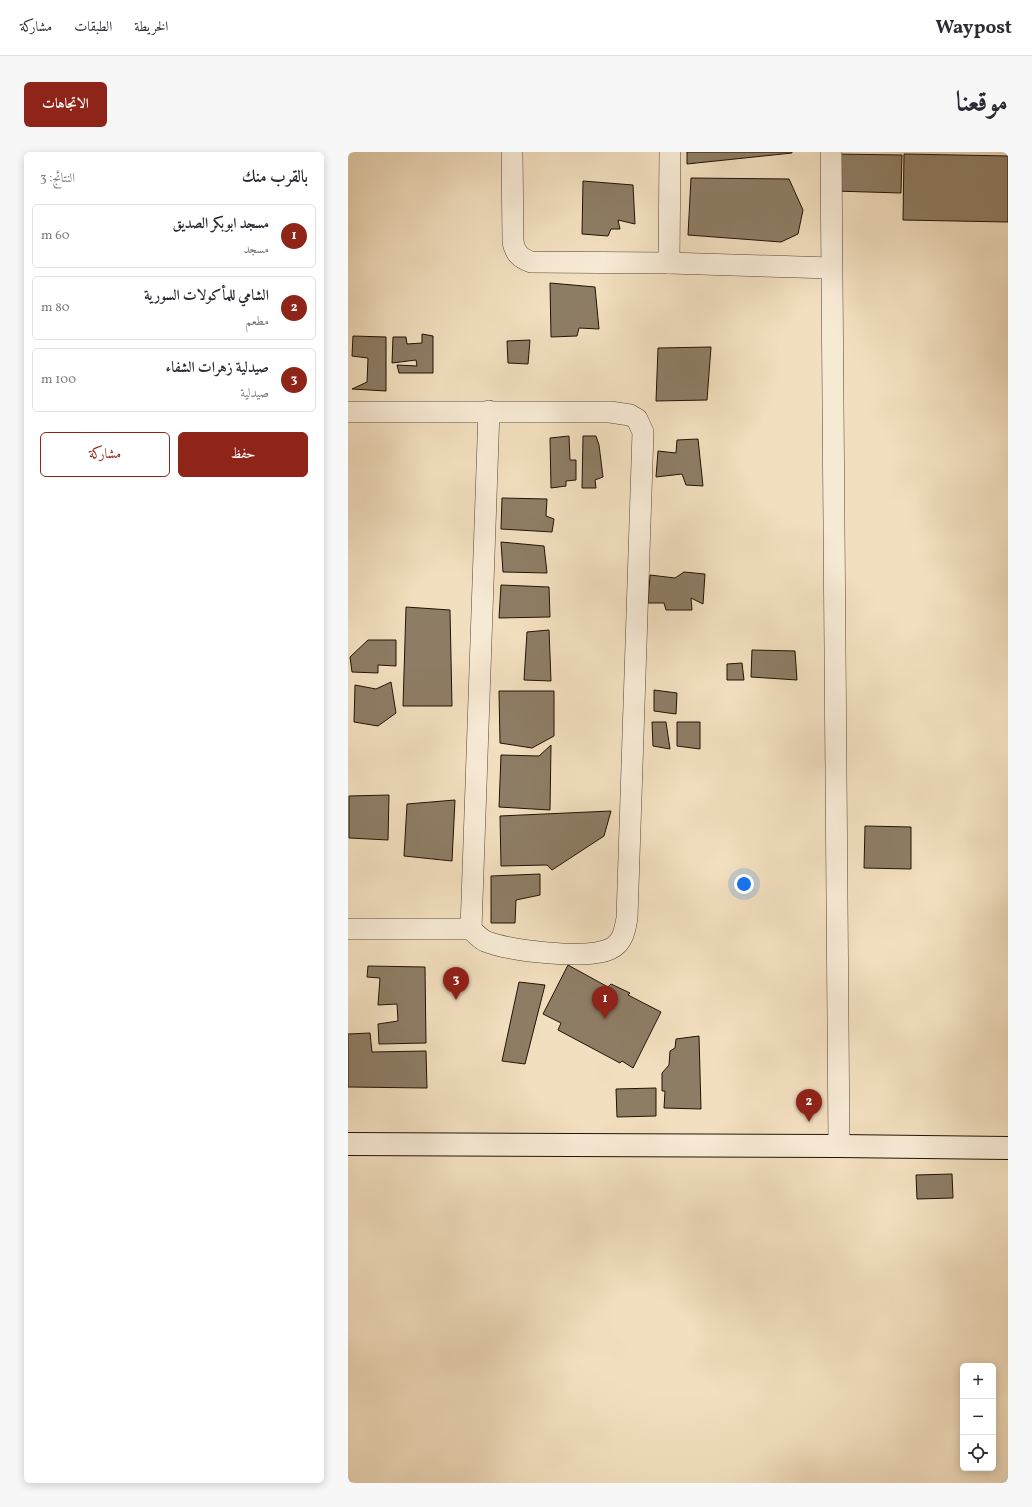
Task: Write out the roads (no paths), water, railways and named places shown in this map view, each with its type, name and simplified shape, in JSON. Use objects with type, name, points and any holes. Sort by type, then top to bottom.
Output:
[{"type":"main road","points":[[348,1144],[1008,1148]]},
{"type":"street","points":[[512,152],[514,250],[519,256],[531,262],[669,263],[831,268]]},
{"type":"street","points":[[669,263],[670,152]]},
{"type":"street","points":[[839,1146],[831,152],[847,152]]},
{"type":"street","points":[[471,929],[489,411]]},
{"type":"street","points":[[348,412],[489,411],[625,413],[637,419],[643,432],[627,910],[625,930],[621,940],[611,949],[592,953],[556,953],[535,952],[503,946],[484,940],[471,929],[348,928]]},
{"type":"place","name":"صيدلية زهرات الشفاء","points":[[456,1000]]},
{"type":"place","name":"مسجد ابوبكر الصديق","points":[[605,1019]]},
{"type":"place","name":"الشامي للمأكولات السورية","points":[[809,1122]]}]
